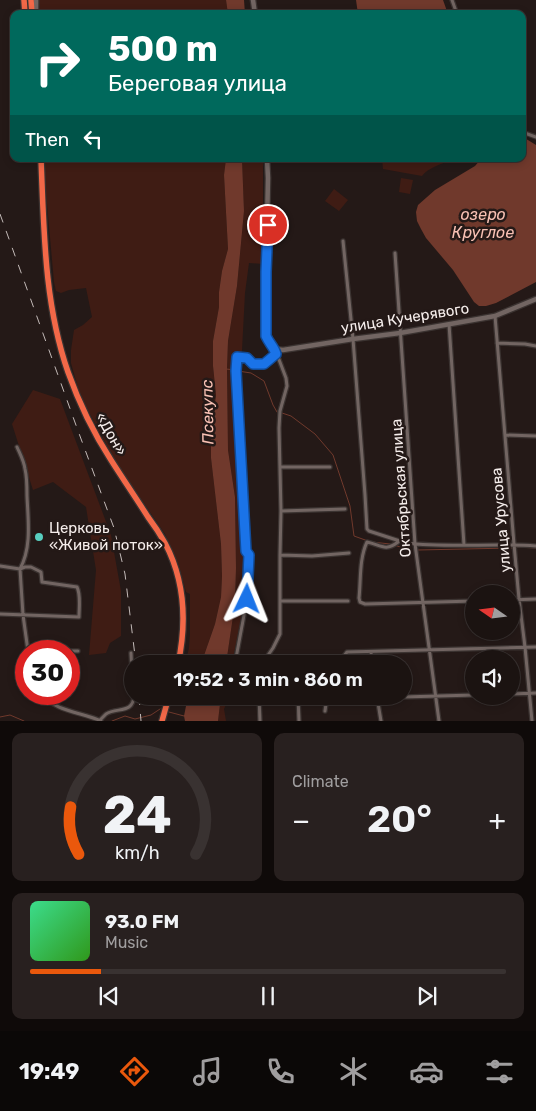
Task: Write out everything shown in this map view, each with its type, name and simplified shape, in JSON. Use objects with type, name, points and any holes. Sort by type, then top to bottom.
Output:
[{"type":"highway","name":"«Дон»","points":[[39,162],[45,255],[51,301],[62,353],[82,409],[110,458],[164,542],[177,572],[183,604],[184,623],[180,655]]},
{"type":"highway","points":[[162,721],[166,705]]},
{"type":"street","points":[[267,162],[266,336],[276,352],[286,378],[287,386],[280,411],[280,634],[268,655]]},
{"type":"street","points":[[343,241],[353,339],[367,529],[398,542],[415,544],[514,544],[536,546]]},
{"type":"street","name":"Октябрьская улица","points":[[394,253],[415,544],[438,721]]},
{"type":"street","name":"улица Кучерявого","points":[[276,352],[495,316],[536,300]]},
{"type":"street","name":"улица Урусова","points":[[495,316],[518,585]]},
{"type":"street","points":[[449,324],[464,545]]},
{"type":"street","points":[[497,343],[536,346]]},
{"type":"street","points":[[237,655],[247,599],[249,555],[246,551],[240,452],[237,357],[247,358],[253,364],[264,364],[276,352]]},
{"type":"street","points":[[505,436],[536,436]]},
{"type":"street","points":[[17,447],[26,471],[28,546],[20,569],[27,640]]},
{"type":"street","points":[[281,467],[330,467]]},
{"type":"street","points":[[281,511],[345,509]]},
{"type":"street","points":[[398,542],[390,548],[367,542],[362,558],[360,602],[365,604],[465,601]]},
{"type":"street","points":[[280,555],[349,554]]},
{"type":"street","points":[[0,566],[20,569],[25,567],[38,570],[41,572],[42,582],[77,587],[79,590],[79,617],[0,614]]},
{"type":"street","points":[[520,599],[536,599]]},
{"type":"street","points":[[281,602],[348,601]]},
{"type":"street","name":"улица Урусова","points":[[520,607],[532,721]]},
{"type":"street","points":[[345,655],[347,652],[536,646]]},
{"type":"street","points":[[520,694],[536,693]]},
{"type":"street","points":[[412,696],[465,695]]},
{"type":"street","points":[[57,705],[77,714],[101,720],[106,714],[132,705]]},
{"type":"street","points":[[259,705],[260,721]]},
{"type":"street","points":[[298,705],[299,721]]},
{"type":"street","points":[[325,711],[326,705]]},
{"type":"street","points":[[378,705],[381,721]]},
{"type":"shaded area","points":[[39,0],[226,0],[227,10],[40,10]]},
{"type":"shaded area","points":[[43,162],[226,162],[224,175],[228,249],[222,271],[219,307],[213,341],[216,395],[211,432],[211,458],[221,544],[222,576],[221,597],[215,624],[204,655],[187,655],[190,634],[190,594],[186,592],[179,566],[165,534],[117,464],[79,391],[71,363],[71,350],[74,330],[92,317],[86,288],[61,293],[56,291]]},
{"type":"shaded area","points":[[242,162],[263,162],[263,264],[249,263],[245,293],[242,350],[234,392],[236,454],[241,489],[244,585],[243,608],[234,655],[227,655],[235,603],[236,568],[235,497],[228,450],[227,369],[228,341],[237,286],[244,211]]},
{"type":"shaded area","points":[[382,162],[447,162],[432,168],[422,176],[383,169]]},
{"type":"shaded area","points":[[401,178],[413,180],[410,194],[399,192]]},
{"type":"shaded area","points":[[334,189],[348,200],[339,211],[325,201]]},
{"type":"shaded area","points":[[33,390],[60,399],[111,535],[121,591],[121,636],[110,643],[106,653],[89,655],[96,570],[86,507],[53,482],[33,490],[12,424]]},
{"type":"shaded area","points":[[220,705],[226,705],[224,709],[226,721],[218,721]]},
{"type":"water","points":[[226,0],[244,0],[245,10],[227,10]]},
{"type":"water","points":[[356,0],[443,0],[447,10],[357,10]]},
{"type":"water","name":"озеро Круглое","points":[[526,139],[536,145],[536,282],[496,303],[486,306],[479,306],[474,302],[453,270],[426,238],[417,221],[416,212],[418,205],[435,190],[475,166],[478,162],[526,162]]},
{"type":"water","points":[[226,162],[242,162],[244,211],[237,286],[228,341],[227,369],[228,450],[235,497],[235,603],[227,655],[204,655],[215,624],[221,597],[221,544],[211,458],[211,432],[216,395],[213,341],[219,307],[222,271],[228,249],[224,175]]},
{"type":"water","points":[[186,705],[220,705],[218,721],[185,721]]},
{"type":"waterway","points":[[226,369],[235,370]]},
{"type":"waterway","points":[[238,371],[251,373],[264,381],[277,412]]},
{"type":"waterway","points":[[282,413],[291,416],[315,434],[333,455],[350,506],[354,536],[368,541]]},
{"type":"waterway","points":[[372,542],[390,544]]},
{"type":"waterway","points":[[394,545],[410,550]]},
{"type":"waterway","points":[[516,547],[536,548]]},
{"type":"waterway","points":[[418,550],[512,548]]},
{"type":"waterway","points":[[112,721],[125,716],[135,719],[151,715],[160,709]]},
{"type":"waterway","points":[[169,712],[185,715]]},
{"type":"waterway","points":[[0,717],[10,715],[24,721]]},
{"type":"railway","points":[[0,214],[114,528],[125,574],[135,655]]},
{"type":"railway","points":[[140,705],[141,721]]},
{"type":"place","name":"Церковь «Живой поток»","points":[[39,537]]},
{"type":"route","points":[[247,599],[249,555],[246,551],[236,371],[237,357],[247,358],[253,364],[264,364],[276,354],[275,349],[269,343],[266,336],[268,225]]},
{"type":"water label","name":"Псекупс","points":[[207,412]]}]
